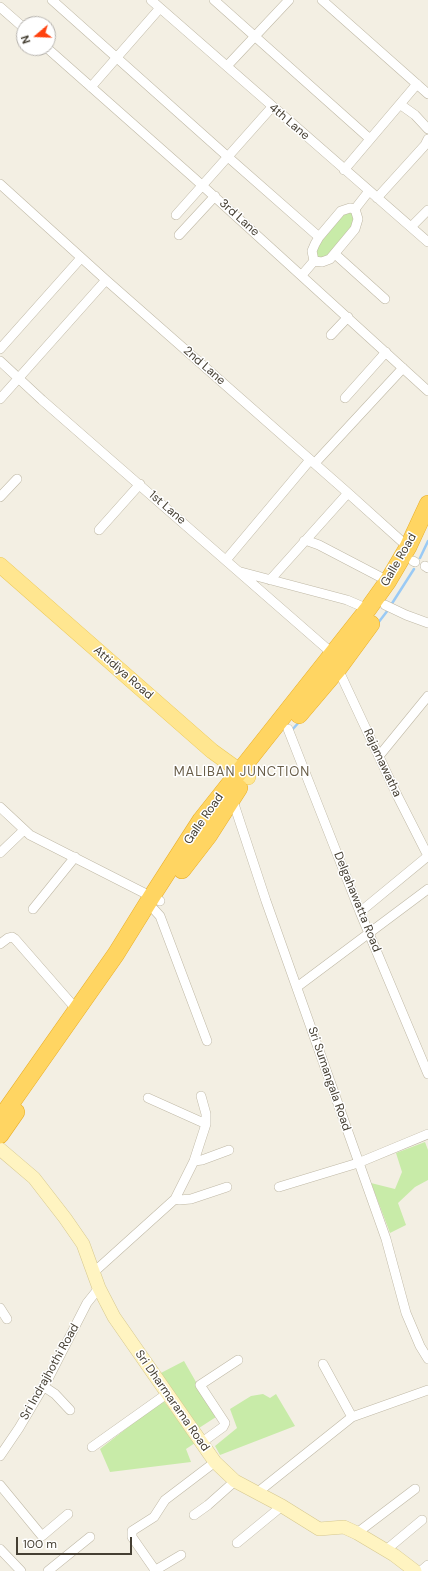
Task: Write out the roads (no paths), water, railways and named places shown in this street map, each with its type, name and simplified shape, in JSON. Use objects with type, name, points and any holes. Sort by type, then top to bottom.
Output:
[{"type":"highway","name":"Galle Road","points":[[0,1135],[130,952],[154,902],[201,820],[288,729],[336,661],[368,609],[388,581],[418,561],[428,504]]},
{"type":"highway","name":"Galle Road","points":[[0,1119],[154,902],[209,835],[232,798],[244,774],[336,661],[385,605],[418,561],[428,530]]},
{"type":"main road","name":"Attidiya Road","points":[[0,566],[212,751],[244,774]]},
{"type":"street","points":[[52,0],[319,237]]},
{"type":"street","name":"4th Lane","points":[[151,0],[428,242]]},
{"type":"street","points":[[214,0],[370,139]]},
{"type":"street","points":[[227,66],[289,0]]},
{"type":"street","points":[[322,0],[428,94]]},
{"type":"street","points":[[0,7],[16,21]]},
{"type":"street","points":[[91,87],[160,8]]},
{"type":"street","name":"3rd Lane","points":[[56,56],[302,275],[428,391]]},
{"type":"street","points":[[344,170],[417,84]]},
{"type":"street","points":[[401,104],[415,115],[428,129]]},
{"type":"street","points":[[176,215],[272,106]]},
{"type":"street","points":[[377,198],[425,145],[428,139]]},
{"type":"street","name":"2nd Lane","points":[[0,184],[81,258],[348,493],[418,561]]},
{"type":"street","points":[[355,209],[369,191]]},
{"type":"street","points":[[179,235],[214,196]]},
{"type":"street","points":[[314,261],[312,251],[314,244],[319,237],[341,211],[350,208],[355,209]]},
{"type":"street","points":[[314,261],[326,262],[335,254],[358,224],[355,209]]},
{"type":"street","points":[[411,228],[428,210]]},
{"type":"street","points":[[335,254],[385,299]]},
{"type":"street","points":[[0,349],[81,258]]},
{"type":"street","points":[[302,275],[314,261]]},
{"type":"street","points":[[0,399],[106,280]]},
{"type":"street","points":[[330,335],[348,317]]},
{"type":"street","points":[[345,398],[386,352]]},
{"type":"street","name":"1st Lane","points":[[0,361],[240,572],[336,661]]},
{"type":"street","points":[[226,560],[312,461],[403,368]]},
{"type":"street","points":[[0,496],[17,479]]},
{"type":"street","points":[[99,530],[140,484]]},
{"type":"street","points":[[270,580],[348,493]]},
{"type":"street","points":[[304,541],[319,545],[388,581]]},
{"type":"street","points":[[240,572],[347,600],[368,609]]},
{"type":"street","points":[[385,605],[428,623]]},
{"type":"street","name":"Rajamawatha","points":[[336,661],[378,756],[428,856]]},
{"type":"street","points":[[378,756],[428,696]]},
{"type":"street","name":"Delgahawatta Road","points":[[288,729],[360,912],[428,1074]]},
{"type":"street","name":"Sri Sumangala Road","points":[[232,798],[266,901],[386,1239],[406,1313],[420,1346],[428,1359]]},
{"type":"street","points":[[0,807],[30,834],[75,857],[154,902],[206,1041]]},
{"type":"street","points":[[0,853],[24,830]]},
{"type":"street","points":[[360,912],[428,856]]},
{"type":"street","points":[[33,909],[75,857]]},
{"type":"street","points":[[297,987],[370,934],[428,889]]},
{"type":"street","points":[[0,944],[8,938],[12,937],[15,939],[76,1010]]},
{"type":"street","points":[[94,1272],[175,1199],[194,1161],[206,1124],[206,1114],[201,1096]]},
{"type":"street","points":[[148,1098],[206,1124]]},
{"type":"street","points":[[279,1187],[358,1162],[428,1134]]},
{"type":"street","name":"Sri Dharmarama Road","points":[[0,1149],[34,1178],[83,1244],[99,1288],[114,1317],[215,1462],[235,1481],[258,1492],[319,1529],[344,1527],[358,1533],[386,1550],[415,1571]]},
{"type":"street","points":[[194,1161],[202,1160],[229,1150]]},
{"type":"street","points":[[175,1199],[191,1199],[228,1187]]},
{"type":"street","name":"Sri Indrajhothi Road","points":[[0,1456],[19,1428],[43,1386],[87,1303],[99,1288]]},
{"type":"street","points":[[0,1308],[6,1319]]},
{"type":"street","points":[[202,1443],[223,1427],[225,1423],[200,1385],[238,1360]]},
{"type":"street","points":[[323,1364],[352,1417]]},
{"type":"street","points":[[43,1386],[55,1394],[70,1410]]},
{"type":"street","points":[[258,1492],[352,1417],[428,1390]]},
{"type":"street","points":[[92,1447],[168,1393]]},
{"type":"street","points":[[181,1555],[155,1571],[132,1536],[132,1531],[154,1517],[165,1500],[215,1462]]},
{"type":"street","points":[[194,1515],[208,1505],[235,1481]]},
{"type":"street","points":[[0,1485],[42,1536],[68,1514]]},
{"type":"street","points":[[358,1533],[415,1489]]},
{"type":"street","points":[[237,1543],[282,1506]]},
{"type":"street","points":[[386,1550],[422,1520]]},
{"type":"street","points":[[48,1571],[90,1537]]},
{"type":"street","points":[[0,1548],[21,1571]]},
{"type":"street","points":[[421,1571],[428,1565]]},
{"type":"waterway","points":[[420,558],[428,541]]},
{"type":"waterway","points":[[391,605],[414,569]]},
{"type":"waterway","points":[[378,623],[388,610]]},
{"type":"waterway","points":[[292,730],[300,721]]},
{"type":"district","name":"MALIBAN JUNCTION","points":[[242,773]]}]
